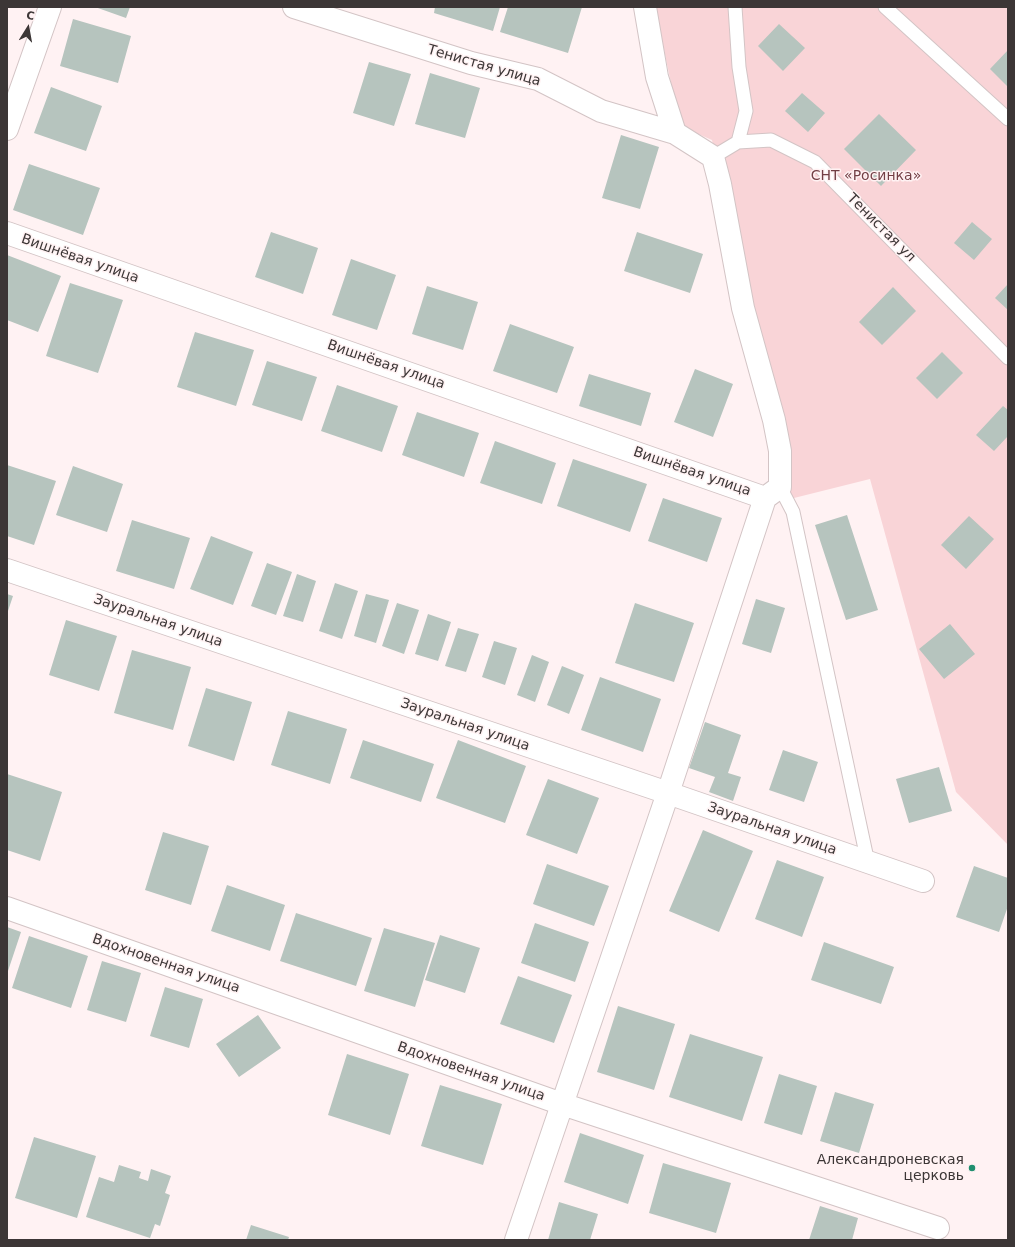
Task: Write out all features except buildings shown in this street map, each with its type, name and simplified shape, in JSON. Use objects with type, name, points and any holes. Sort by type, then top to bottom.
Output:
[{"type":"street","points":[[7,129],[50,7]]},
{"type":"street","name":"Тенистая улица","points":[[294,7],[471,63],[538,80],[601,111],[675,133],[713,157]]},
{"type":"street","points":[[645,7],[657,77],[675,133]]},
{"type":"street","points":[[516,1240],[772,492],[780,451],[774,420],[743,308],[720,184],[713,157]]},
{"type":"street","name":"Вишнёвая улица","points":[[7,233],[772,492]]},
{"type":"street","name":"Зауральная улица","points":[[7,570],[668,793],[923,881]]},
{"type":"street","name":"Вдохновенная улица","points":[[7,908],[562,1104],[938,1228]]},
{"type":"lane","points":[[735,7],[739,67],[746,111],[738,142]]},
{"type":"lane","points":[[885,7],[1008,119]]},
{"type":"lane","name":"Тенистая ул","points":[[713,157],[738,142],[771,140],[815,162],[1008,358]]},
{"type":"lane","points":[[772,492],[793,512],[868,862]]},
{"type":"green space","name":"СНТ «Росинка»","points":[[655,7],[1008,7],[1008,845],[956,792],[870,479],[790,499],[782,435],[712,140],[680,126]]},
{"type":"place","name":"Александроневская церковь","points":[[972,1168]]}]
